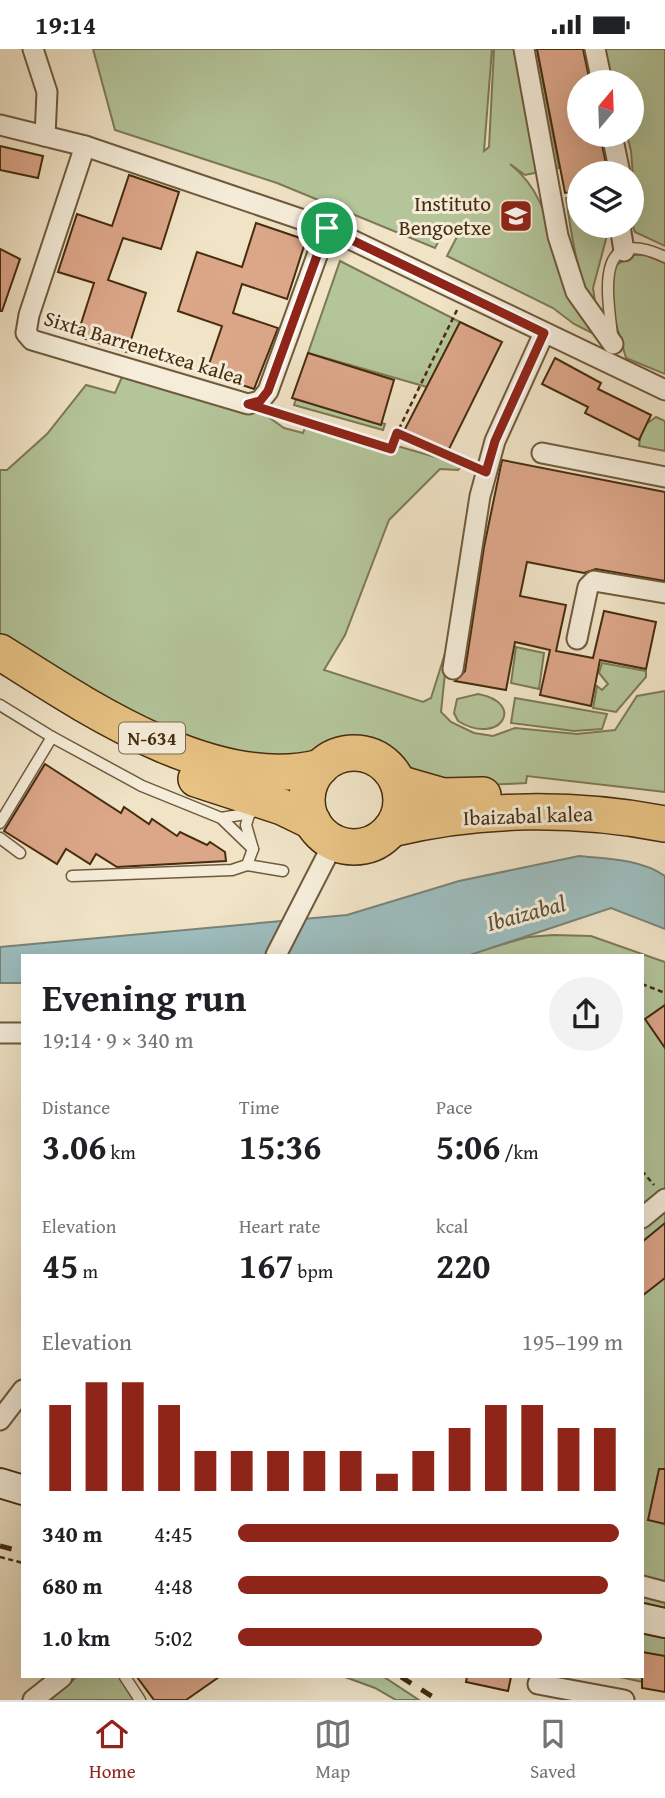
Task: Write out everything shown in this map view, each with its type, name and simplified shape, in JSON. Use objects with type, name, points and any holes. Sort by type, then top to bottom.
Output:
[{"type":"highway","name":"N-634","points":[[0,652],[128,727],[209,760],[251,771],[281,774],[321,767],[333,758],[362,754],[377,759],[390,769],[398,783]]},
{"type":"highway","name":"N-634","points":[[0,679],[90,733],[148,761],[296,820],[348,847],[364,846],[379,840],[391,829]]},
{"type":"highway","points":[[296,820],[321,767]]},
{"type":"highway","points":[[391,829],[399,815],[401,799],[398,783]]},
{"type":"highway","name":"Ibaizabal kalea","points":[[398,783],[443,796],[552,791],[607,792],[665,807]]},
{"type":"highway","name":"Ibaizabal kalea","points":[[391,829],[425,821],[551,811],[605,814],[665,824]]},
{"type":"street","points":[[33,49],[47,92],[45,135]]},
{"type":"street","points":[[524,49],[558,236],[576,292],[612,344]]},
{"type":"street","points":[[596,49],[600,70]]},
{"type":"street","points":[[0,125],[85,146],[327,228],[665,390]]},
{"type":"street","name":"Sixta Barrenetxea kalea","points":[[85,146],[29,315],[26,333],[32,340],[248,404],[260,401],[268,391],[327,228]]},
{"type":"street","points":[[622,238],[624,251]]},
{"type":"street","points":[[453,669],[486,472],[495,441],[544,333]]},
{"type":"street","points":[[542,453],[665,477]]},
{"type":"street","points":[[577,639],[588,587],[594,582],[665,593]]},
{"type":"street","points":[[277,954],[310,890],[296,820]]},
{"type":"street","points":[[0,1033],[21,1033]]},
{"type":"street","points":[[644,1216],[665,1199]]},
{"type":"street","points":[[0,1420],[21,1392]]},
{"type":"street","points":[[0,1482],[21,1489]]},
{"type":"street","points":[[644,1586],[665,1592]]},
{"type":"street","points":[[644,1618],[665,1622]]},
{"type":"street","points":[[33,1700],[61,1678]]},
{"type":"street","points":[[540,1687],[624,1700]]},
{"type":"lane","points":[[615,366],[607,294],[608,268],[614,256],[624,251],[651,251],[665,257]]},
{"type":"lane","points":[[0,705],[51,737],[142,786],[221,818],[236,829],[253,849]]},
{"type":"lane","points":[[0,823],[51,737]]},
{"type":"lane","points":[[221,818],[296,820]]},
{"type":"lane","points":[[247,865],[253,849],[246,825],[296,820]]},
{"type":"lane","points":[[0,838],[20,852]]},
{"type":"lane","points":[[72,876],[232,870],[247,865],[283,871]]},
{"type":"lane","points":[[126,1678],[140,1700]]},
{"type":"path","points":[[248,404],[391,449],[464,295]]},
{"type":"path","points":[[397,433],[486,472]]},
{"type":"path","points":[[644,985],[665,993]]},
{"type":"path","points":[[0,1557],[21,1562]]},
{"type":"green space","points":[[93,49],[492,49],[484,151],[489,147],[494,49],[537,49],[559,168],[525,175],[510,164],[528,182],[540,202],[567,289],[579,310],[597,331],[594,334],[574,324],[553,308],[447,256],[460,231],[447,225],[435,248],[277,183],[115,130]]},
{"type":"green space","points":[[599,49],[665,49],[665,246],[644,236],[644,161],[632,161],[630,147],[644,147],[644,70],[603,70]]},
{"type":"green space","points":[[572,238],[606,238],[593,288],[597,314],[580,272]]},
{"type":"green space","points":[[634,255],[646,255],[665,263],[665,374],[626,358],[610,303],[613,267]]},
{"type":"green space","points":[[340,261],[460,322],[427,387],[308,353]]},
{"type":"green space","points":[[122,377],[260,411],[284,428],[303,433],[306,425],[293,416],[463,465],[458,470],[440,469],[389,520],[345,635],[324,670],[423,702],[431,698],[448,644],[441,712],[451,722],[474,733],[493,736],[515,728],[577,734],[615,730],[637,696],[665,691],[665,792],[527,776],[526,783],[448,787],[364,743],[339,744],[273,762],[235,755],[161,728],[0,636],[0,470],[7,470],[47,434],[86,385],[115,393]]},
{"type":"green space","points":[[296,399],[385,424],[383,430],[294,405]]},
{"type":"green space","points":[[656,417],[665,421],[665,451],[639,446],[642,427]]},
{"type":"green space","points":[[516,647],[544,653],[539,689],[511,683]]},
{"type":"green space","points":[[602,663],[646,671],[646,677],[616,712],[593,708],[597,686],[602,690],[608,684],[599,673]]},
{"type":"green space","points":[[478,694],[493,699],[501,706],[504,713],[502,721],[496,726],[486,729],[473,728],[458,721],[454,713],[457,699]]},
{"type":"green space","points":[[515,698],[607,714],[602,729],[574,731],[511,723]]},
{"type":"green space","points":[[591,936],[642,954],[469,954],[528,937]]},
{"type":"green space","points":[[644,955],[665,962],[665,1614],[644,1609]]},
{"type":"green space","points":[[644,1631],[665,1636],[665,1687],[624,1678],[644,1678]]},
{"type":"green space","points":[[76,1678],[120,1678],[135,1697],[132,1700],[47,1700]]},
{"type":"green space","points":[[348,1678],[386,1678],[419,1700],[396,1700],[375,1688]]},
{"type":"water","name":"Ibaizabal","points":[[579,856],[634,863],[665,876],[665,929],[611,908],[473,954],[21,954],[21,983],[0,983],[0,947],[347,915],[459,881]]},
{"type":"building","points":[[537,49],[583,49],[587,70],[567,70],[567,147],[603,147],[605,161],[567,161],[565,193]]},
{"type":"building","points":[[0,146],[43,156],[38,178],[0,170]]},
{"type":"building","points":[[129,175],[179,192],[161,249],[123,238],[108,280],[146,293],[127,352],[77,336],[94,283],[58,272],[77,214],[112,226]]},
{"type":"building","points":[[256,223],[306,240],[287,299],[242,284],[233,313],[278,328],[254,389],[206,373],[222,326],[178,311],[197,252],[242,267]]},
{"type":"building","points":[[0,249],[20,259],[2,311],[0,311]]},
{"type":"building","points":[[460,322],[502,342],[448,451],[404,431]]},
{"type":"building","points":[[308,353],[394,380],[381,425],[292,398]]},
{"type":"building","points":[[555,358],[601,383],[598,389],[651,415],[639,440],[585,413],[588,407],[542,384]]},
{"type":"building","points":[[502,460],[665,492],[665,581],[596,569],[584,573],[527,562],[520,596],[566,605],[556,651],[593,658],[604,611],[656,622],[646,669],[600,660],[591,706],[540,695],[550,650],[515,642],[506,690],[455,681],[465,671],[484,547]]},
{"type":"building","points":[[45,764],[121,813],[124,807],[149,824],[152,819],[177,836],[180,832],[207,845],[210,842],[225,852],[226,861],[117,867],[96,854],[90,864],[66,849],[57,864],[4,831]]},
{"type":"building","points":[[665,1005],[665,1048],[645,1019]]},
{"type":"building","points":[[665,1223],[665,1278],[644,1294],[644,1240]]},
{"type":"building","points":[[659,1469],[665,1469],[665,1524],[648,1520]]},
{"type":"building","points":[[644,1652],[665,1656],[665,1692],[642,1688]]},
{"type":"building","points":[[138,1678],[218,1678],[186,1700],[154,1700]]},
{"type":"building","points":[[467,1678],[511,1678],[508,1691],[466,1682]]},
{"type":"railway","points":[[0,1546],[21,1551]]},
{"type":"railway","points":[[403,1678],[438,1700]]},
{"type":"place","name":"Instituto Bengoetxe","points":[[516,216]]},
{"type":"route","points":[[327,228],[544,333],[495,441],[486,472],[397,433],[391,449],[248,404],[260,401],[268,391],[327,228]]}]
